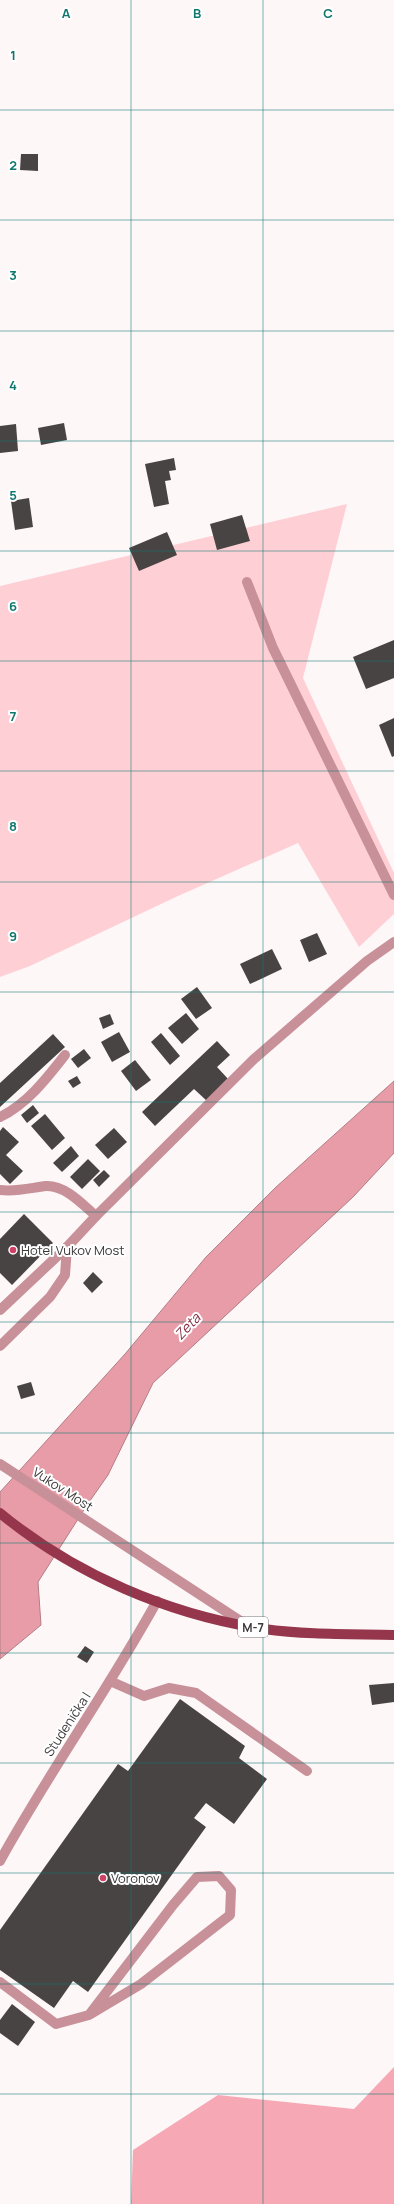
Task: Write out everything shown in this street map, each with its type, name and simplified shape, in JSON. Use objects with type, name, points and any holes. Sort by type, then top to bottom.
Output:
[{"type":"main road","name":"M-7","points":[[0,1513],[50,1550],[90,1572],[157,1601],[207,1617],[249,1626],[314,1634],[394,1635]]},
{"type":"street","points":[[247,582],[273,648],[394,895]]},
{"type":"street","points":[[0,1310],[67,1247],[96,1216],[254,1059],[367,961],[394,942]]},
{"type":"street","points":[[0,1117],[11,1112],[42,1083],[65,1055]]},
{"type":"street","points":[[0,1190],[17,1192],[47,1186],[58,1187],[80,1201],[96,1216]]},
{"type":"street","points":[[0,1346],[50,1297],[64,1275],[67,1247]]},
{"type":"street","name":"Vukov Most","points":[[0,1464],[249,1626]]},
{"type":"street","name":"Studenička I","points":[[0,1861],[31,1805],[110,1681],[157,1601]]},
{"type":"street","points":[[110,1681],[144,1696],[169,1688],[196,1693],[307,1771]]},
{"type":"street","points":[[0,1982],[56,2024],[89,2015],[141,1984],[230,1915],[232,1890],[219,1876],[197,1877],[89,2015]]},
{"type":"shaded area","points":[[347,504],[303,678],[394,873],[394,914],[359,947],[298,843],[178,896],[30,966],[0,977],[0,586]]},
{"type":"shaded area","points":[[394,2067],[394,2204],[131,2204],[133,2150],[218,2095],[354,2109]]},
{"type":"water","name":"Zeta","points":[[394,1081],[394,1153],[353,1197],[153,1383],[108,1475],[38,1582],[41,1625],[0,1659],[0,1492],[125,1354],[206,1257],[275,1188]]},
{"type":"building","points":[[21,154],[38,154],[38,171],[20,170]]},
{"type":"building","points":[[64,423],[67,440],[41,445],[38,428]]},
{"type":"building","points":[[16,424],[18,451],[0,453],[0,426]]},
{"type":"building","points":[[174,458],[176,470],[169,471],[171,480],[165,481],[169,504],[154,507],[145,464]]},
{"type":"building","points":[[29,498],[33,527],[15,530],[11,501]]},
{"type":"building","points":[[242,515],[250,541],[217,550],[210,524]]},
{"type":"building","points":[[167,532],[177,555],[139,571],[129,548]]},
{"type":"building","points":[[394,640],[394,678],[366,689],[353,657]]},
{"type":"building","points":[[394,718],[394,756],[392,757],[379,725]]},
{"type":"building","points":[[317,933],[327,954],[309,962],[300,940]]},
{"type":"building","points":[[272,949],[282,969],[250,984],[240,964]]},
{"type":"building","points":[[197,987],[212,1008],[196,1019],[181,999]]},
{"type":"building","points":[[186,1013],[199,1029],[182,1044],[168,1028]]},
{"type":"building","points":[[110,1014],[114,1024],[103,1029],[99,1018]]},
{"type":"building","points":[[119,1032],[130,1052],[112,1062],[101,1042]]},
{"type":"building","points":[[161,1033],[180,1056],[170,1065],[151,1042]]},
{"type":"building","points":[[53,1034],[65,1047],[0,1107],[0,1083]]},
{"type":"building","points":[[217,1041],[230,1055],[217,1067],[229,1080],[207,1101],[194,1089],[155,1126],[142,1112]]},
{"type":"building","points":[[84,1049],[91,1058],[78,1068],[71,1059]]},
{"type":"building","points":[[135,1060],[151,1080],[136,1091],[121,1071]]},
{"type":"building","points":[[77,1076],[81,1083],[73,1088],[68,1081]]},
{"type":"building","points":[[33,1105],[39,1113],[27,1123],[21,1115]]},
{"type":"building","points":[[45,1114],[65,1138],[52,1150],[31,1126]]},
{"type":"building","points":[[3,1127],[19,1142],[6,1155],[23,1171],[10,1184],[0,1174],[0,1131]]},
{"type":"building","points":[[114,1128],[127,1142],[108,1159],[95,1145]]},
{"type":"building","points":[[71,1146],[79,1156],[62,1172],[53,1163]]},
{"type":"building","points":[[88,1159],[100,1171],[82,1189],[70,1177]]},
{"type":"building","points":[[104,1170],[110,1176],[99,1187],[93,1180]]},
{"type":"building","points":[[24,1214],[53,1243],[12,1285],[0,1273],[0,1239]]},
{"type":"building","points":[[93,1272],[103,1282],[92,1293],[83,1283]]},
{"type":"building","points":[[31,1382],[35,1395],[21,1399],[17,1386]]},
{"type":"building","points":[[85,1646],[94,1652],[87,1663],[77,1657]]},
{"type":"building","points":[[394,1683],[394,1702],[372,1705],[369,1685]]},
{"type":"building","name":"Voronov","points":[[180,1699],[245,1746],[239,1758],[267,1779],[234,1824],[206,1803],[194,1818],[206,1827],[88,1992],[73,1981],[54,2008],[0,1970],[0,1930],[118,1764],[128,1771]]},
{"type":"building","points":[[12,2004],[35,2022],[18,2046],[0,2033],[0,2020]]},
{"type":"place","name":"Hotel Vukov Most","points":[[13,1250]]},
{"type":"place","name":"Voronov","points":[[103,1878]]}]
